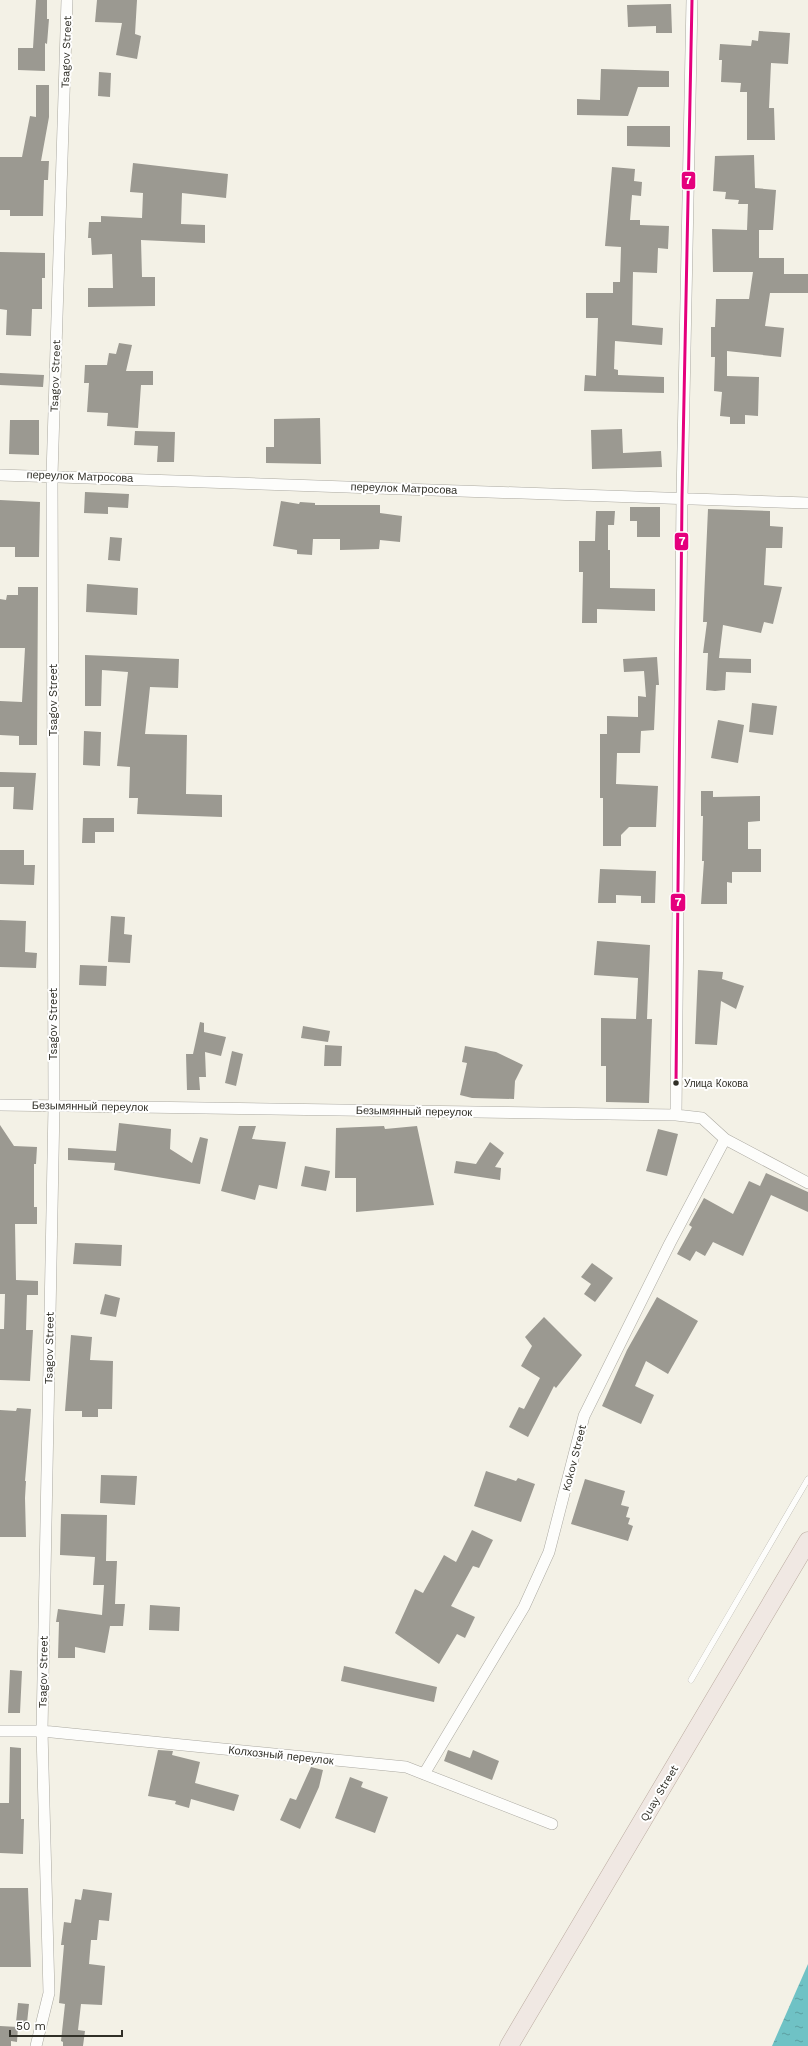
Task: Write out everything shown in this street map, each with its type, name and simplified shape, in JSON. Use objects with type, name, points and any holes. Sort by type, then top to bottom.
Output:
[{"type":"main road","name":"Quay Street","points":[[509,2046],[808,1541]]},
{"type":"street","name":"Tsagov Street","points":[[36,2046],[49,1993],[42,1731],[54,1106],[52,475],[67,0]]},
{"type":"street","points":[[676,1114],[682,498],[692,0]]},
{"type":"street","name":"переулок Матросова","points":[[0,474],[808,503]]},
{"type":"street","name":"Безымянный переулок","points":[[0,1105],[676,1114],[702,1118],[725,1139],[808,1183]]},
{"type":"street","name":"Kokov Street","points":[[424,1774],[524,1606],[549,1552],[584,1416],[670,1244],[725,1139]]},
{"type":"street","name":"Колхозный переулок","points":[[0,1731],[42,1731],[406,1767],[552,1824]]},
{"type":"lane","points":[[691,1680],[808,1479]]},
{"type":"water","points":[[808,1964],[808,2046],[772,2046]]},
{"type":"building","points":[[36,0],[47,0],[47,19],[49,19],[47,44],[45,43],[45,71],[18,70],[18,48],[33,48]]},
{"type":"building","points":[[97,0],[137,0],[135,34],[141,36],[137,59],[116,55],[122,23],[95,22]]},
{"type":"building","points":[[671,4],[672,33],[656,33],[656,26],[628,27],[627,5]]},
{"type":"building","points":[[759,31],[790,33],[788,64],[771,63],[769,108],[774,108],[775,140],[747,140],[747,92],[740,92],[741,83],[721,82],[722,60],[719,60],[720,44],[751,46],[752,40],[758,41]]},
{"type":"building","points":[[601,69],[669,71],[669,87],[638,87],[628,116],[577,115],[577,99],[600,100]]},
{"type":"building","points":[[99,72],[111,73],[110,97],[98,96]]},
{"type":"building","points":[[36,85],[49,85],[49,117],[41,161],[49,161],[48,180],[44,180],[43,216],[10,216],[10,210],[0,210],[0,157],[22,157],[30,116],[36,117]]},
{"type":"building","points":[[627,126],[670,126],[670,147],[627,146]]},
{"type":"building","points":[[754,155],[755,188],[776,190],[773,230],[759,230],[759,258],[784,258],[784,274],[808,274],[808,293],[770,293],[765,326],[784,328],[781,357],[727,351],[727,376],[759,377],[758,416],[745,415],[745,424],[730,424],[730,417],[720,416],[722,392],[714,391],[715,357],[711,357],[711,327],[715,327],[716,299],[749,299],[753,272],[713,272],[712,229],[747,230],[748,204],[738,204],[739,200],[725,199],[726,192],[713,191],[715,156]]},
{"type":"building","points":[[133,163],[228,174],[226,198],[182,193],[181,224],[205,225],[205,243],[141,240],[142,277],[155,277],[155,306],[88,307],[88,288],[113,288],[112,254],[92,255],[91,238],[88,238],[89,222],[101,222],[101,216],[142,218],[143,193],[130,192]]},
{"type":"building","points":[[612,167],[635,169],[634,181],[642,182],[641,196],[632,195],[630,220],[640,220],[640,225],[669,226],[668,249],[658,248],[657,273],[633,272],[632,325],[663,328],[662,345],[615,341],[614,369],[618,370],[618,375],[664,377],[664,393],[584,391],[585,375],[596,376],[598,318],[586,318],[586,293],[613,293],[613,282],[620,282],[621,247],[605,246]]},
{"type":"building","points":[[0,252],[45,253],[45,278],[42,278],[42,309],[32,309],[31,336],[6,335],[7,310],[0,309]]},
{"type":"building","points":[[119,343],[132,345],[126,371],[153,371],[153,385],[141,385],[138,428],[107,426],[108,413],[87,412],[89,383],[84,383],[85,365],[107,365],[109,353],[116,354]]},
{"type":"building","points":[[0,373],[44,375],[43,387],[0,385]]},
{"type":"building","points":[[320,418],[321,464],[266,463],[266,447],[274,447],[274,419]]},
{"type":"building","points":[[10,420],[39,420],[39,455],[9,454]]},
{"type":"building","points":[[622,429],[623,453],[661,451],[662,467],[592,469],[591,430]]},
{"type":"building","points":[[135,431],[175,432],[174,462],[157,462],[158,446],[134,445]]},
{"type":"building","points":[[85,492],[129,494],[128,508],[108,507],[108,514],[84,513]]},
{"type":"building","points":[[0,500],[40,502],[39,557],[15,557],[15,547],[0,547]]},
{"type":"building","points":[[281,501],[299,504],[300,502],[315,503],[315,505],[380,505],[380,513],[402,516],[400,542],[380,540],[379,549],[340,550],[340,539],[313,539],[312,555],[297,554],[297,550],[273,546]]},
{"type":"building","points":[[630,507],[660,507],[660,537],[637,537],[637,521],[630,521]]},
{"type":"building","points":[[708,509],[770,511],[770,526],[783,527],[782,548],[766,548],[764,585],[782,587],[773,624],[764,622],[761,633],[723,625],[719,658],[751,659],[751,673],[726,672],[725,690],[715,691],[706,690],[708,653],[703,653],[707,622],[703,622]]},
{"type":"building","points":[[596,511],[615,511],[614,525],[608,525],[608,550],[610,550],[610,588],[655,589],[655,611],[597,609],[597,623],[582,623],[583,572],[579,572],[579,541],[595,541]]},
{"type":"building","points":[[110,537],[122,538],[120,561],[108,560]]},
{"type":"building","points":[[87,584],[138,588],[137,615],[86,612]]},
{"type":"building","points":[[18,587],[38,587],[37,745],[19,745],[19,736],[0,735],[0,701],[22,702],[25,648],[0,648],[0,599],[6,600],[7,595],[18,595]]},
{"type":"building","points":[[85,655],[179,659],[178,688],[150,687],[145,734],[187,735],[186,794],[222,795],[222,817],[137,814],[138,798],[129,798],[130,767],[117,766],[128,672],[102,670],[101,706],[85,706]]},
{"type":"building","points":[[657,657],[659,685],[656,685],[654,730],[641,731],[640,753],[617,753],[616,784],[658,786],[656,827],[629,827],[621,835],[621,846],[603,846],[603,798],[600,798],[600,734],[607,734],[607,716],[638,717],[638,696],[646,697],[644,671],[624,672],[623,659]]},
{"type":"building","points":[[752,703],[777,706],[773,735],[749,732]]},
{"type":"building","points":[[718,720],[744,725],[738,763],[711,758]]},
{"type":"building","points":[[84,731],[101,732],[100,766],[83,765]]},
{"type":"building","points":[[0,772],[36,773],[33,810],[13,809],[14,787],[0,787]]},
{"type":"building","points":[[701,791],[713,791],[713,797],[760,796],[760,821],[748,822],[748,849],[761,849],[761,872],[732,872],[732,883],[727,882],[727,904],[701,904],[704,861],[702,861],[703,816],[701,816]]},
{"type":"building","points":[[83,818],[114,818],[114,832],[95,832],[95,843],[82,843]]},
{"type":"building","points":[[0,850],[24,850],[24,865],[35,865],[34,885],[0,884]]},
{"type":"building","points":[[600,869],[656,871],[655,903],[641,903],[641,896],[616,895],[616,903],[598,903]]},
{"type":"building","points":[[111,916],[125,917],[124,934],[132,935],[130,963],[108,962]]},
{"type":"building","points":[[0,920],[26,921],[25,952],[37,953],[36,968],[0,967]]},
{"type":"building","points":[[597,941],[650,945],[647,1019],[652,1019],[649,1103],[606,1102],[606,1066],[601,1066],[601,1018],[636,1019],[638,978],[594,975]]},
{"type":"building","points":[[80,965],[107,966],[106,986],[79,985]]},
{"type":"building","points":[[698,970],[723,972],[722,979],[744,986],[736,1009],[721,1001],[717,1045],[695,1044]]},
{"type":"building","points":[[200,1022],[204,1023],[204,1032],[226,1037],[221,1056],[205,1052],[206,1077],[199,1077],[200,1090],[187,1090],[186,1054],[193,1054]]},
{"type":"building","points":[[303,1026],[330,1031],[328,1042],[301,1038]]},
{"type":"building","points":[[325,1045],[342,1046],[341,1066],[324,1066]]},
{"type":"building","points":[[465,1046],[496,1052],[523,1065],[515,1081],[514,1099],[472,1098],[460,1095],[467,1063],[462,1062]]},
{"type":"building","points":[[232,1051],[243,1054],[236,1086],[225,1083]]},
{"type":"building","points":[[119,1123],[171,1129],[170,1149],[192,1163],[200,1137],[208,1139],[200,1184],[114,1170],[115,1163],[68,1160],[68,1148],[116,1151]]},
{"type":"building","points":[[0,1125],[14,1146],[37,1147],[36,1164],[34,1164],[34,1207],[37,1207],[37,1224],[15,1224],[16,1280],[38,1281],[38,1295],[27,1295],[26,1330],[33,1330],[30,1381],[0,1380],[0,1329],[4,1329],[5,1294],[0,1294]]},
{"type":"building","points":[[239,1126],[256,1126],[252,1139],[286,1142],[277,1189],[259,1185],[255,1200],[221,1191]]},
{"type":"building","points":[[384,1126],[385,1129],[417,1126],[434,1205],[356,1212],[356,1178],[335,1178],[336,1128]]},
{"type":"building","points":[[658,1129],[678,1134],[667,1176],[646,1171]]},
{"type":"building","points":[[490,1142],[504,1153],[495,1167],[501,1168],[500,1180],[454,1173],[456,1161],[476,1164]]},
{"type":"building","points":[[305,1166],[330,1171],[326,1191],[301,1186]]},
{"type":"building","points":[[766,1173],[808,1192],[808,1212],[771,1195],[743,1256],[713,1242],[705,1256],[696,1251],[690,1261],[677,1254],[692,1227],[689,1225],[704,1198],[733,1214],[749,1181],[760,1186]]},
{"type":"building","points":[[75,1243],[122,1245],[121,1266],[73,1264]]},
{"type":"building","points":[[592,1263],[613,1278],[595,1302],[584,1294],[591,1284],[581,1277]]},
{"type":"building","points":[[105,1294],[120,1298],[116,1317],[100,1314]]},
{"type":"building","points":[[657,1297],[698,1321],[668,1374],[646,1361],[635,1386],[654,1395],[641,1424],[602,1406],[627,1350]]},
{"type":"building","points":[[544,1317],[582,1355],[556,1388],[554,1386],[528,1437],[509,1427],[519,1407],[524,1409],[540,1378],[521,1366],[532,1346],[525,1337]]},
{"type":"building","points":[[71,1335],[92,1337],[90,1360],[113,1361],[112,1409],[98,1409],[98,1417],[82,1417],[82,1411],[65,1411]]},
{"type":"building","points":[[17,1408],[31,1409],[25,1481],[26,1537],[0,1537],[0,1410],[16,1411]]},
{"type":"building","points":[[486,1471],[516,1481],[518,1478],[535,1484],[521,1522],[474,1506]]},
{"type":"building","points":[[101,1475],[137,1476],[135,1505],[100,1503]]},
{"type":"building","points":[[585,1479],[625,1491],[621,1505],[629,1507],[626,1517],[630,1518],[628,1524],[633,1526],[628,1541],[571,1524]]},
{"type":"building","points":[[61,1514],[107,1515],[106,1561],[117,1561],[115,1604],[125,1604],[123,1626],[110,1626],[105,1653],[75,1647],[75,1658],[58,1658],[59,1622],[56,1622],[58,1609],[102,1615],[104,1585],[93,1585],[95,1557],[60,1555]]},
{"type":"building","points":[[472,1530],[493,1540],[479,1568],[473,1566],[451,1606],[475,1617],[465,1638],[457,1634],[439,1664],[395,1633],[415,1589],[423,1593],[444,1555],[456,1562]]},
{"type":"building","points":[[150,1605],[180,1607],[179,1631],[149,1630]]},
{"type":"building","points":[[344,1666],[437,1687],[434,1702],[341,1681]]},
{"type":"building","points":[[10,1670],[22,1671],[20,1713],[8,1713]]},
{"type":"building","points":[[10,1747],[21,1748],[21,1819],[24,1819],[23,1854],[0,1853],[0,1803],[9,1803]]},
{"type":"building","points":[[158,1750],[173,1751],[172,1755],[200,1762],[195,1783],[239,1795],[234,1811],[191,1799],[189,1808],[175,1804],[176,1801],[148,1796]]},
{"type":"building","points":[[448,1750],[470,1758],[473,1750],[499,1761],[492,1780],[444,1761]]},
{"type":"building","points":[[311,1767],[323,1770],[319,1787],[300,1829],[280,1820],[290,1798],[296,1800]]},
{"type":"building","points":[[350,1777],[363,1782],[361,1787],[388,1797],[375,1833],[335,1818]]},
{"type":"building","points":[[0,1888],[28,1888],[31,1967],[0,1967]]},
{"type":"building","points":[[83,1889],[112,1893],[109,1921],[99,1920],[97,1940],[91,1940],[89,1964],[105,1966],[102,2005],[81,2004],[78,2030],[85,2031],[83,2046],[63,2046],[63,2042],[61,2041],[65,2004],[59,2003],[64,1945],[61,1945],[64,1922],[71,1923],[75,1899],[81,1900]]},
{"type":"building","points":[[18,2003],[29,2004],[27,2023],[16,2022]]},
{"type":"building","points":[[0,2026],[18,2027],[17,2042],[11,2041],[11,2046],[0,2046]]},
{"type":"transit line","name":"7","points":[[676,1083],[682,498],[692,0]]},
{"type":"place","name":"Улица Кокова","points":[[676,1083]]}]
